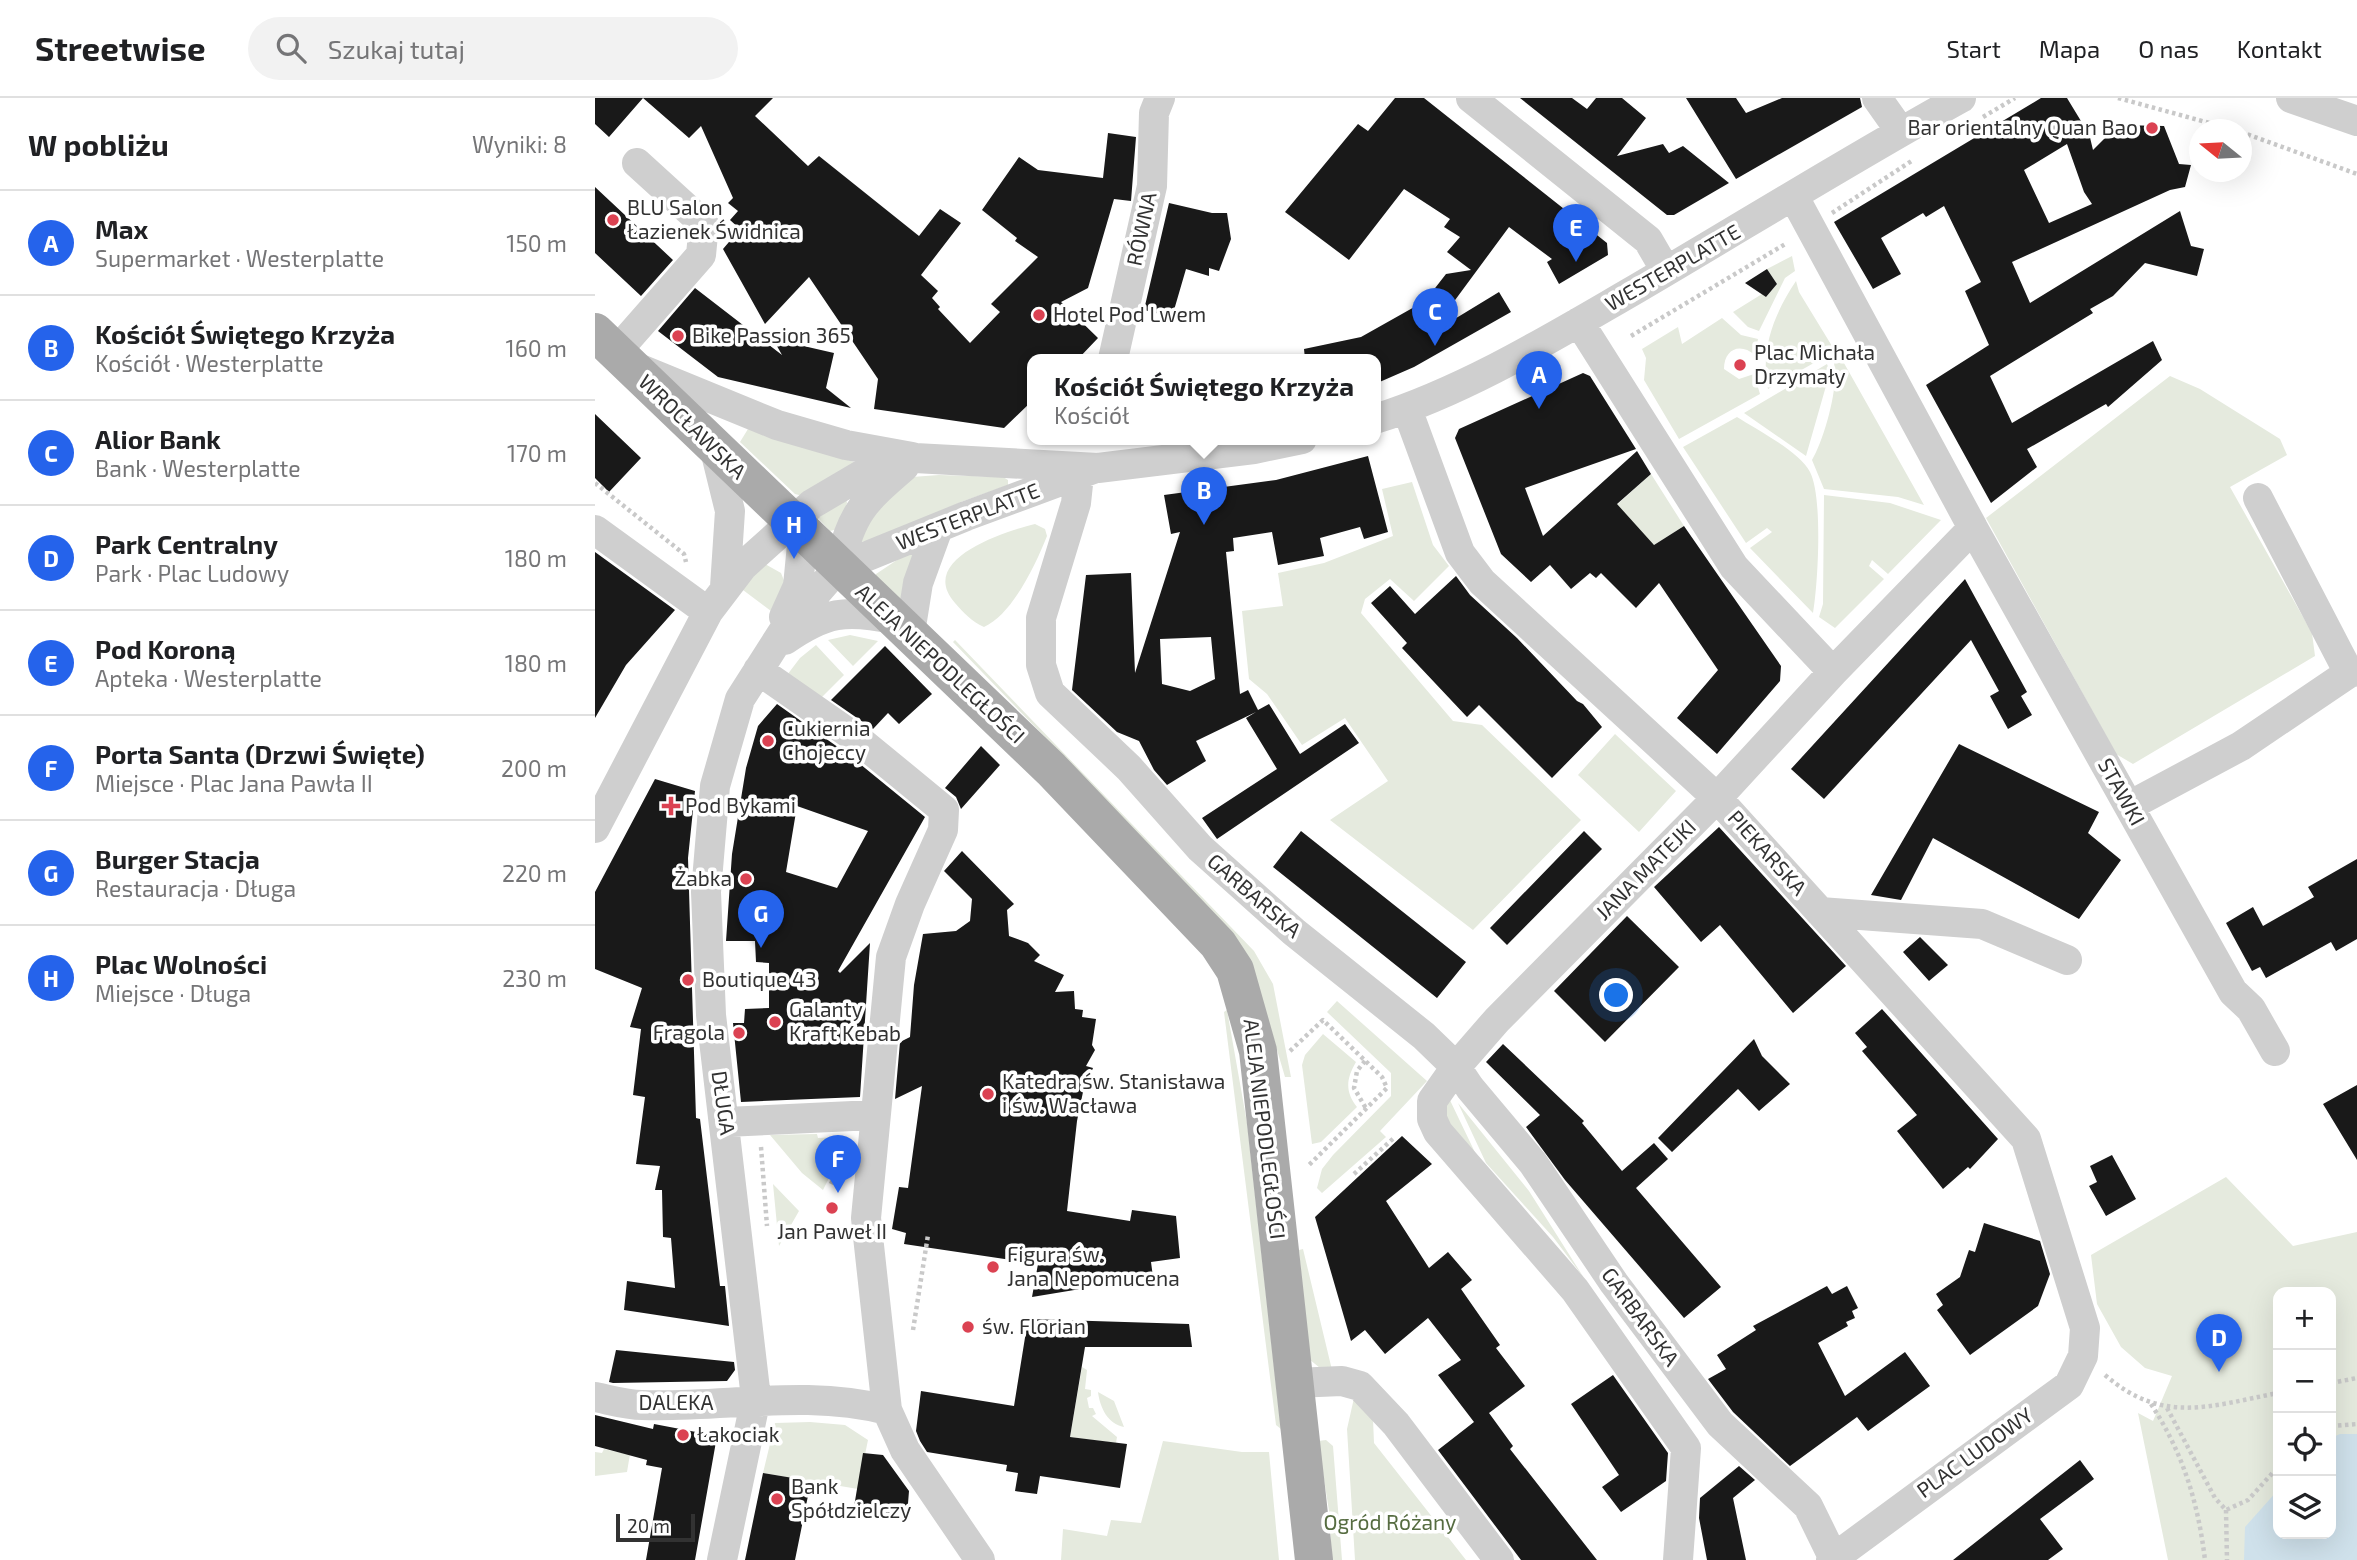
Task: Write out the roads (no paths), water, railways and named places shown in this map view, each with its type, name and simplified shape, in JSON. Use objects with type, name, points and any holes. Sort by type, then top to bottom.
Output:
[{"type":"main road","name":"WROCŁAWSKA","points":[[613,349],[796,528]]},
{"type":"main road","name":"ALEJA NIEPODLEGŁOŚCI","points":[[796,528],[1051,769],[1218,944],[1235,970],[1258,1051],[1314,1560]]},
{"type":"street","name":"RÓWNA","points":[[1114,354],[1152,186],[1154,113],[1160,98]]},
{"type":"street","points":[[1471,98],[1648,240],[1666,271]]},
{"type":"street","points":[[1877,98],[1901,132]]},
{"type":"street","name":"WESTERPLATTE","points":[[1381,417],[1407,409],[1579,322],[1961,98]]},
{"type":"street","points":[[2291,98],[2357,121]]},
{"type":"street","points":[[637,163],[704,224],[701,255],[613,349],[777,425],[846,445],[915,458]]},
{"type":"street","points":[[1579,322],[1734,567],[1833,672],[1973,528],[1794,197]]},
{"type":"street","name":"PIEKARSKA","points":[[1407,409],[1459,552],[1482,582],[1717,798],[2026,1139],[2084,1342]]},
{"type":"street","name":"WESTERPLATTE","points":[[595,828],[708,612],[725,587],[796,528],[812,504],[863,474],[915,458],[1089,471],[1273,445]]},
{"type":"street","points":[[715,450],[730,511],[725,587]]},
{"type":"street","name":"ALEJA NIEPODLEGŁOŚCI","points":[[838,568],[849,532],[867,499],[915,458]]},
{"type":"street","name":"WESTERPLATTE","points":[[838,568],[1089,471]]},
{"type":"street","name":"GARBARSKA","points":[[1089,471],[1076,503],[1041,618],[1041,665],[1050,693],[1129,768],[1200,848],[1227,873],[1294,932],[1424,1036],[1456,1067],[1470,1088],[1533,1163],[1614,1283],[1720,1424],[1808,1506],[1832,1559]]},
{"type":"street","points":[[2129,806],[2241,746],[2353,672],[2258,498]]},
{"type":"street","name":"DŁUGA","points":[[763,661],[798,586],[796,528]]},
{"type":"street","points":[[901,626],[938,528]]},
{"type":"street","name":"STAWKI","points":[[1973,528],[2233,992],[2251,1009],[2275,1051]]},
{"type":"street","points":[[595,530],[708,612]]},
{"type":"street","name":"DŁUGA","points":[[722,1560],[756,1398],[726,1122],[711,1015],[706,892],[715,786],[724,747],[740,699],[801,608],[838,568]]},
{"type":"street","name":"DŁUGA","points":[[763,661],[806,625],[848,611],[901,626]]},
{"type":"street","points":[[763,661],[944,810],[943,830],[909,904],[891,957],[866,1217],[887,1410],[905,1450],[980,1560]]},
{"type":"street","name":"JANA MATEJKI","points":[[1456,1067],[1497,1020],[1717,798],[1833,672]]},
{"type":"street","points":[[1820,912],[1982,924],[2067,960]]},
{"type":"street","name":"GARBARSKA","points":[[1456,1067],[1432,1101],[1432,1119],[1438,1132],[1575,1290],[1686,1448],[1678,1560]]},
{"type":"street","points":[[726,1122],[874,1115]]},
{"type":"street","name":"PLAC LUDOWY","points":[[1832,1559],[2069,1385],[2084,1342]]},
{"type":"street","points":[[1294,1382],[1342,1381],[1360,1386],[1397,1424],[1499,1560]]},
{"type":"street","name":"DALEKA","points":[[595,1397],[640,1405],[728,1403],[756,1398],[860,1403],[887,1410]]},
{"type":"place","name":"Bar orientalny Quan Bao","points":[[2152,128]]},
{"type":"place","name":"BLU Salon Łazienek Świdnica","points":[[613,220]]},
{"type":"place","name":"Pod Koroną","points":[[1576,262]]},
{"type":"place","name":"Hotel Pod Lwem","points":[[1039,315]]},
{"type":"place","name":"Bike Passion 365","points":[[678,336]]},
{"type":"place","name":"Alior Bank","points":[[1435,346]]},
{"type":"place","name":"Plac Michała Drzymały","points":[[1740,365]]},
{"type":"place","name":"Max","points":[[1539,409]]},
{"type":"place","name":"Kościół Świętego Krzyża","points":[[1204,525]]},
{"type":"place","name":"Plac Wolności","points":[[794,559]]},
{"type":"place","name":"Cukiernia Chojeccy","points":[[768,741]]},
{"type":"place","name":"Pod Bykami","points":[[671,806]]},
{"type":"place","name":"Żabka","points":[[746,879]]},
{"type":"place","name":"Burger Stacja","points":[[761,948]]},
{"type":"place","name":"Boutique 43","points":[[688,980]]},
{"type":"place","name":"Galanty Kraft Kebab","points":[[775,1022]]},
{"type":"place","name":"Fragola","points":[[739,1033]]},
{"type":"place","name":"Katedra św. Stanisława i św. Wacława","points":[[988,1094]]},
{"type":"place","name":"Porta Santa (Drzwi Święte)","points":[[838,1193]]},
{"type":"place","name":"Jan Paweł II","points":[[832,1208]]},
{"type":"place","name":"Figura św. Jana Nepomucena","points":[[993,1267]]},
{"type":"place","name":"św. Florian","points":[[968,1327]]},
{"type":"place","name":"Park Centralny","points":[[2219,1372]]},
{"type":"place","name":"Łakociak","points":[[683,1435]]},
{"type":"place","name":"Bank Spółdzielczy","points":[[777,1499]]},
{"type":"park label","name":"Ogród Różany","points":[[1390,1523]]}]
